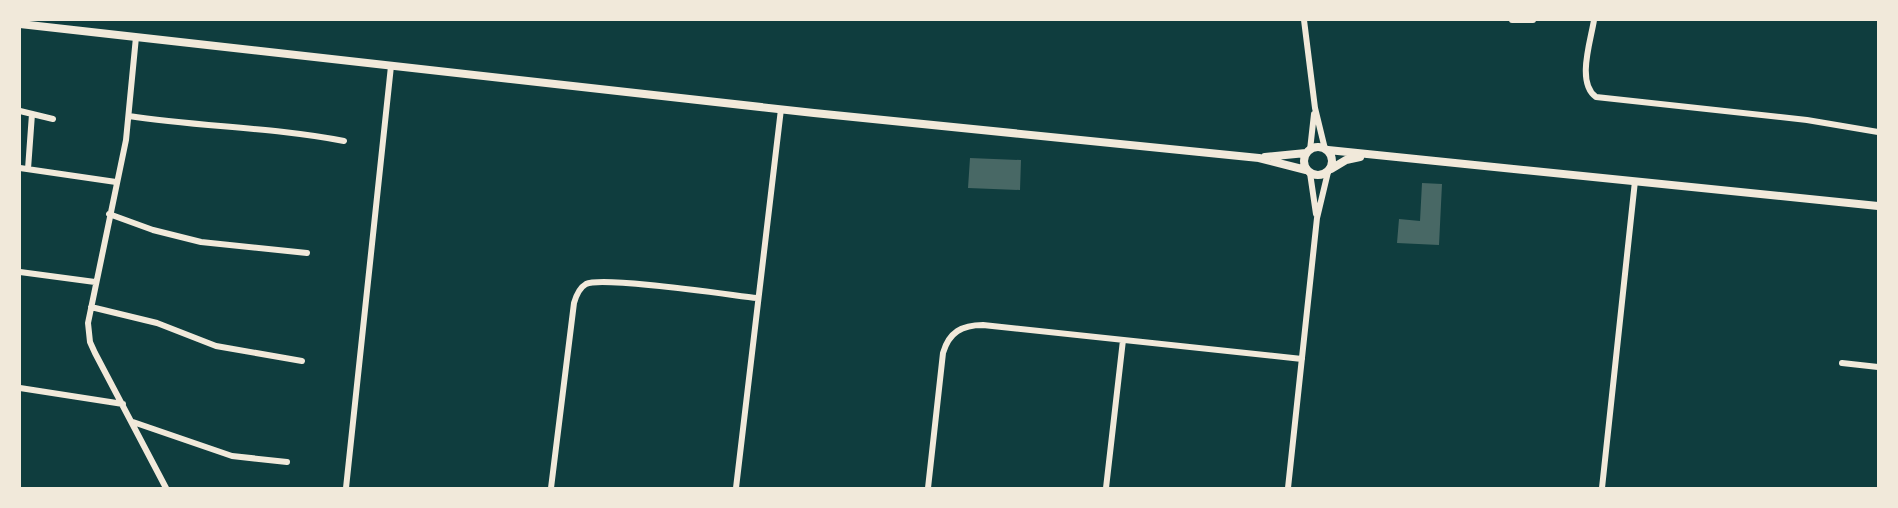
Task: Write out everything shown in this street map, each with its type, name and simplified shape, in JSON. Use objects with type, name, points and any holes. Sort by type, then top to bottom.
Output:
[{"type":"street","points":[[1288,489],[1317,218],[1333,162],[1326,150],[1315,108],[1304,20]]},
{"type":"street","points":[[1512,20],[1533,20]]},
{"type":"street","points":[[1594,20],[1586,81],[1591,93],[1596,97],[1807,120],[1878,132]]},
{"type":"street","points":[[20,24],[781,109],[1258,158],[1319,176],[1346,160],[1372,156]]},
{"type":"street","points":[[136,37],[129,116],[87,331],[90,342],[166,489]]},
{"type":"street","points":[[346,489],[391,66]]},
{"type":"street","points":[[1315,108],[1304,162],[1317,218]]},
{"type":"street","points":[[736,489],[781,109]]},
{"type":"street","points":[[20,111],[53,118]]},
{"type":"street","points":[[28,169],[32,114]]},
{"type":"street","points":[[129,116],[188,125],[282,130],[344,141]]},
{"type":"street","points":[[1258,158],[1326,150],[1878,206]]},
{"type":"street","points":[[20,168],[116,182]]},
{"type":"street","points":[[1602,489],[1635,181]]},
{"type":"street","points":[[109,214],[153,230],[201,242],[307,253]]},
{"type":"street","points":[[20,272],[95,282]]},
{"type":"street","points":[[551,489],[574,303],[581,288],[589,283],[616,283],[757,298]]},
{"type":"street","points":[[91,307],[157,323],[216,346],[302,361]]},
{"type":"street","points":[[928,489],[943,353],[947,341],[956,331],[966,326],[983,325],[1302,359]]},
{"type":"street","points":[[1106,489],[1122,340]]},
{"type":"street","points":[[1842,363],[1878,367]]},
{"type":"street","points":[[20,388],[123,404]]},
{"type":"street","points":[[132,422],[232,456],[286,462]]},
{"type":"building","points":[[970,158],[1021,160],[1020,190],[968,188]]},
{"type":"building","points":[[1422,183],[1442,184],[1439,245],[1397,243],[1399,219],[1420,221]]}]
